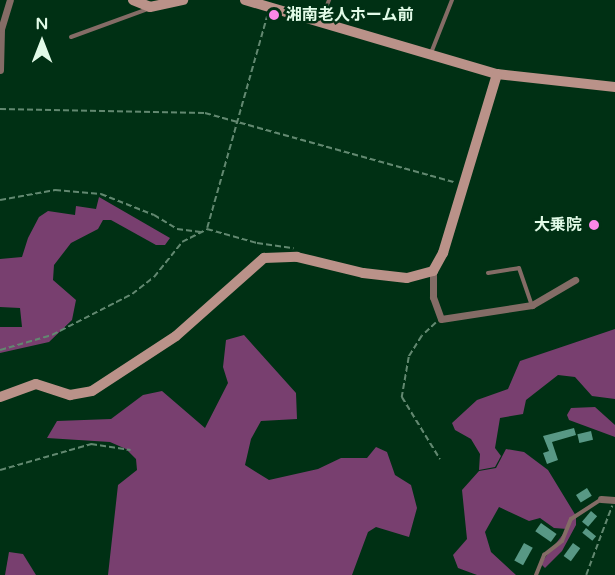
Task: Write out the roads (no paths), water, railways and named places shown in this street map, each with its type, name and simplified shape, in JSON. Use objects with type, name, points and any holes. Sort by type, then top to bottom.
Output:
[{"type":"street","points":[[0,70],[1,29],[10,0]]},
{"type":"street","points":[[133,0],[150,7],[183,0]]},
{"type":"street","points":[[245,0],[497,74],[615,87]]},
{"type":"street","points":[[497,74],[439,263],[433,271],[433,297],[441,319],[532,305],[575,280]]},
{"type":"street","points":[[0,397],[36,384],[70,394],[92,391],[176,336],[249,267],[274,255],[294,256],[380,276],[407,278],[433,271]]},
{"type":"street","points":[[601,499],[615,501]]},
{"type":"lane","points":[[319,23],[329,0]]},
{"type":"lane","points":[[431,53],[452,0]]},
{"type":"lane","points":[[71,38],[150,7]]},
{"type":"lane","points":[[488,273],[519,268],[532,305]]},
{"type":"lane","points":[[536,575],[544,555],[562,541],[571,519],[601,499]]},
{"type":"place","name":"湘南老人ホーム前","points":[[274,15]]},
{"type":"place","name":"大乗院","points":[[594,225]]}]
